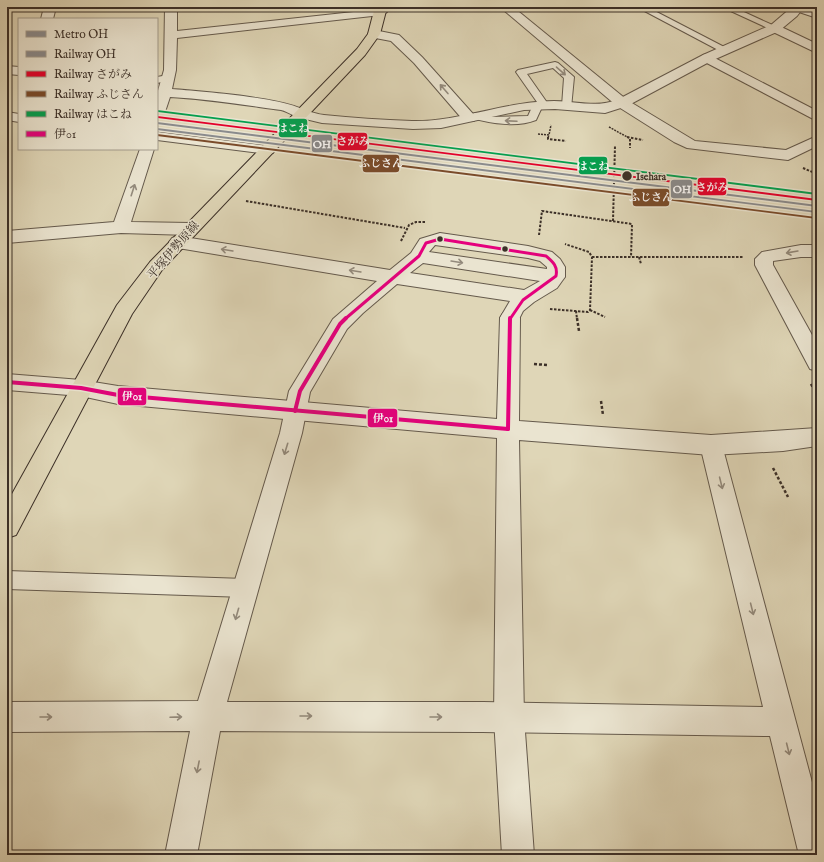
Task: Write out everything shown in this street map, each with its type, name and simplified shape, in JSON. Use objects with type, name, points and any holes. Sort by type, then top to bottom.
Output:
[{"type":"main road","name":"平塚伊勢原線","points":[[7,527],[124,310],[156,266],[356,58],[374,34],[381,10]]},
{"type":"street","points":[[47,18],[50,7]]},
{"type":"street","points":[[160,109],[164,93],[162,79],[170,70],[170,7]]},
{"type":"street","points":[[630,125],[707,58],[775,28],[787,19],[797,7],[817,15]]},
{"type":"street","points":[[508,9],[630,125],[671,133]]},
{"type":"street","points":[[171,35],[381,10]]},
{"type":"street","points":[[775,28],[817,49]]},
{"type":"street","points":[[374,34],[395,38],[472,117]]},
{"type":"street","points":[[707,58],[817,117]]},
{"type":"street","points":[[7,70],[18,71]]},
{"type":"street","points":[[164,93],[203,95],[287,107],[302,114],[322,119],[412,125],[441,124],[508,108],[540,104],[567,106],[630,125],[671,133],[692,145],[782,155],[788,155],[817,140]]},
{"type":"street","points":[[7,116],[18,118]]},
{"type":"street","points":[[158,136],[268,150]]},
{"type":"street","points":[[121,227],[147,150]]},
{"type":"street","points":[[7,237],[121,227],[184,236],[393,277],[527,297]]},
{"type":"street","points":[[817,251],[801,251],[766,258],[764,264],[817,363]]},
{"type":"street","points":[[181,855],[208,716],[289,440],[300,391],[340,324],[356,308],[419,256],[556,277],[541,290],[527,297],[516,307],[510,318]]},
{"type":"street","points":[[493,292],[506,309],[510,318],[508,429],[509,718],[518,855]]},
{"type":"street","points":[[7,382],[81,388],[118,395],[551,434],[711,445],[776,442],[817,437]]},
{"type":"street","points":[[711,445],[815,855]]},
{"type":"street","points":[[7,718],[208,716],[781,722]]},
{"type":"lane","points":[[508,9],[528,7]]},
{"type":"lane","points":[[641,7],[725,50]]},
{"type":"lane","points":[[726,7],[775,28]]},
{"type":"lane","points":[[540,104],[521,72],[555,65],[569,77],[567,106]]},
{"type":"lane","points":[[7,580],[245,588]]},
{"type":"path","points":[[604,116],[630,125],[630,148]]},
{"type":"path","points":[[551,123],[548,139],[566,141]]},
{"type":"path","points":[[534,134],[549,135]]},
{"type":"path","points":[[612,221],[615,146]]},
{"type":"path","points":[[244,201],[405,228]]},
{"type":"path","points":[[538,239],[542,211],[632,224],[631,257]]},
{"type":"path","points":[[592,257],[766,258]]},
{"type":"path","points":[[639,257],[641,264]]},
{"type":"path","points":[[590,310],[605,317]]},
{"type":"path","points":[[576,311],[579,331]]},
{"type":"path","points":[[534,364],[547,365]]},
{"type":"path","points":[[601,401],[604,416]]},
{"type":"path","points":[[773,468],[788,496]]},
{"type":"metro line","name":"OH","points":[[158,123],[817,206]]},
{"type":"rail line","name":"はこね","points":[[158,111],[817,194]]},
{"type":"rail line","name":"さがみ","points":[[158,117],[817,200]]},
{"type":"rail line","name":"OH","points":[[158,129],[816,212]]},
{"type":"rail line","name":"ふじさん","points":[[158,135],[816,218]]},
{"type":"transit line","name":"伊01","points":[[295,411],[300,391],[340,324],[356,308],[419,256],[426,243],[440,239],[546,256],[554,263],[557,270],[556,276],[546,285],[523,300],[510,318],[508,429]]},
{"type":"transit line","name":"伊01","points":[[7,382],[81,388],[118,395],[508,429]]},
{"type":"place","name":"Isehara","points":[[627,176]]}]
